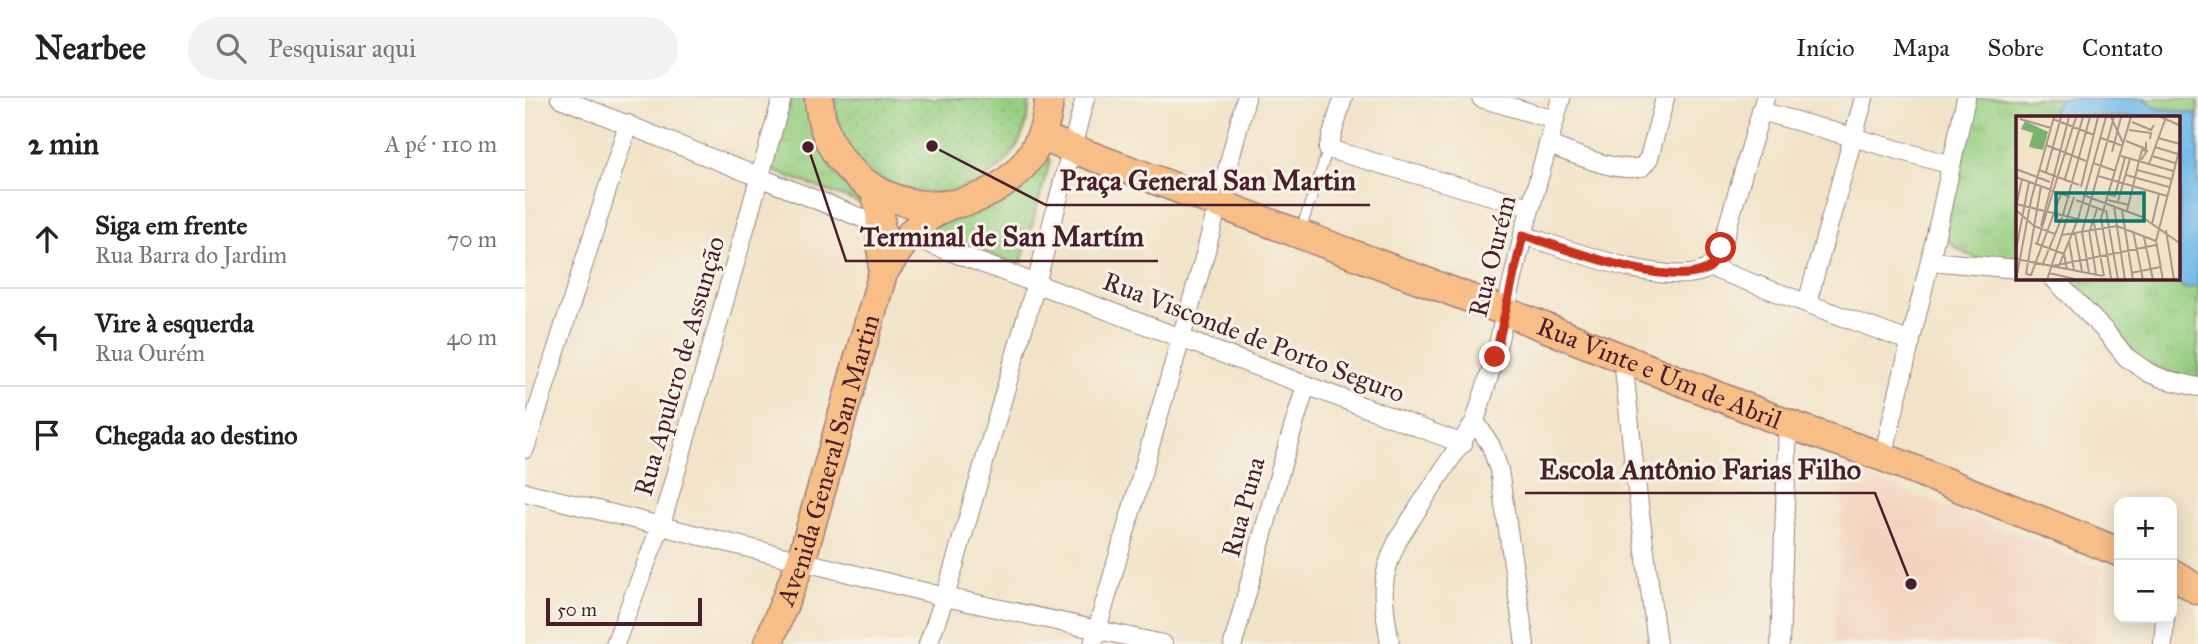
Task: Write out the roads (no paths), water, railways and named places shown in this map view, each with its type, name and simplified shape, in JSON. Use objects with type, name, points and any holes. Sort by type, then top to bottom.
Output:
[{"type":"main road","points":[[819,98],[826,132],[837,155],[854,175],[875,191],[909,205],[946,207],[988,194],[1010,179],[1028,160],[1041,137],[1049,98]]},
{"type":"main road","name":"Rua Vinte e Um de Abril","points":[[1041,137],[1504,311],[1788,424],[1883,457],[2114,550]]},
{"type":"main road","name":"Avenida General San Martin","points":[[768,644],[801,561],[883,273],[881,226],[875,191]]},
{"type":"main road","name":"Avenida General San Martin","points":[[883,273],[926,217],[946,207]]},
{"type":"main road","points":[[2177,576],[2198,590]]},
{"type":"street","points":[[560,98],[881,226]]},
{"type":"street","name":"Rua Apulcro de Assunção","points":[[614,644],[661,525],[782,98]]},
{"type":"street","points":[[928,644],[945,597],[1036,284],[1085,98]]},
{"type":"street","points":[[1095,637],[1182,338],[1246,98]]},
{"type":"street","points":[[1343,98],[1328,149],[1530,207]]},
{"type":"street","points":[[1481,98],[1555,120]]},
{"type":"street","name":"Rua Ourém","points":[[1390,644],[1383,576],[1399,538],[1475,421],[1495,357],[1530,207],[1561,98]]},
{"type":"street","points":[[1548,145],[1614,166],[1629,169],[1642,167],[1649,158],[1665,98]]},
{"type":"street","points":[[1807,303],[1864,98]]},
{"type":"street","points":[[1883,457],[1930,261],[1965,98]]},
{"type":"street","points":[[1523,235],[1664,275],[1698,273],[1716,260],[1721,248],[1763,105],[1852,139],[1951,165]]},
{"type":"street","points":[[525,449],[628,124]]},
{"type":"street","name":"Rua Visconde de Porto Seguro","points":[[909,236],[1462,444]]},
{"type":"street","points":[[1930,261],[2016,269]]},
{"type":"street","points":[[1709,267],[1911,342]]},
{"type":"street","points":[[2055,280],[2106,332],[2126,357],[2157,376],[2198,387]]},
{"type":"street","points":[[1623,359],[1657,644]]},
{"type":"street","name":"Rua Puna","points":[[1233,644],[1306,385]]},
{"type":"street","points":[[1475,421],[1491,446],[1499,470],[1525,644]]},
{"type":"street","points":[[1780,644],[1788,424]]},
{"type":"street","points":[[525,492],[1095,637],[1163,644]]},
{"type":"street","points":[[2163,644],[2165,623]]},
{"type":"lane","points":[[1300,234],[1328,149]]},
{"type":"water","points":[[2060,98],[2143,98],[2157,108],[2198,114],[2198,286],[2186,289],[2171,280],[2181,280],[2181,116],[2050,116]]},
{"type":"place","name":"Praça General San Martin","points":[[932,146]]},
{"type":"place","name":"Terminal de San Martím","points":[[808,147]]},
{"type":"place","name":"Escola Antônio Farias Filho","points":[[1911,584]]}]
